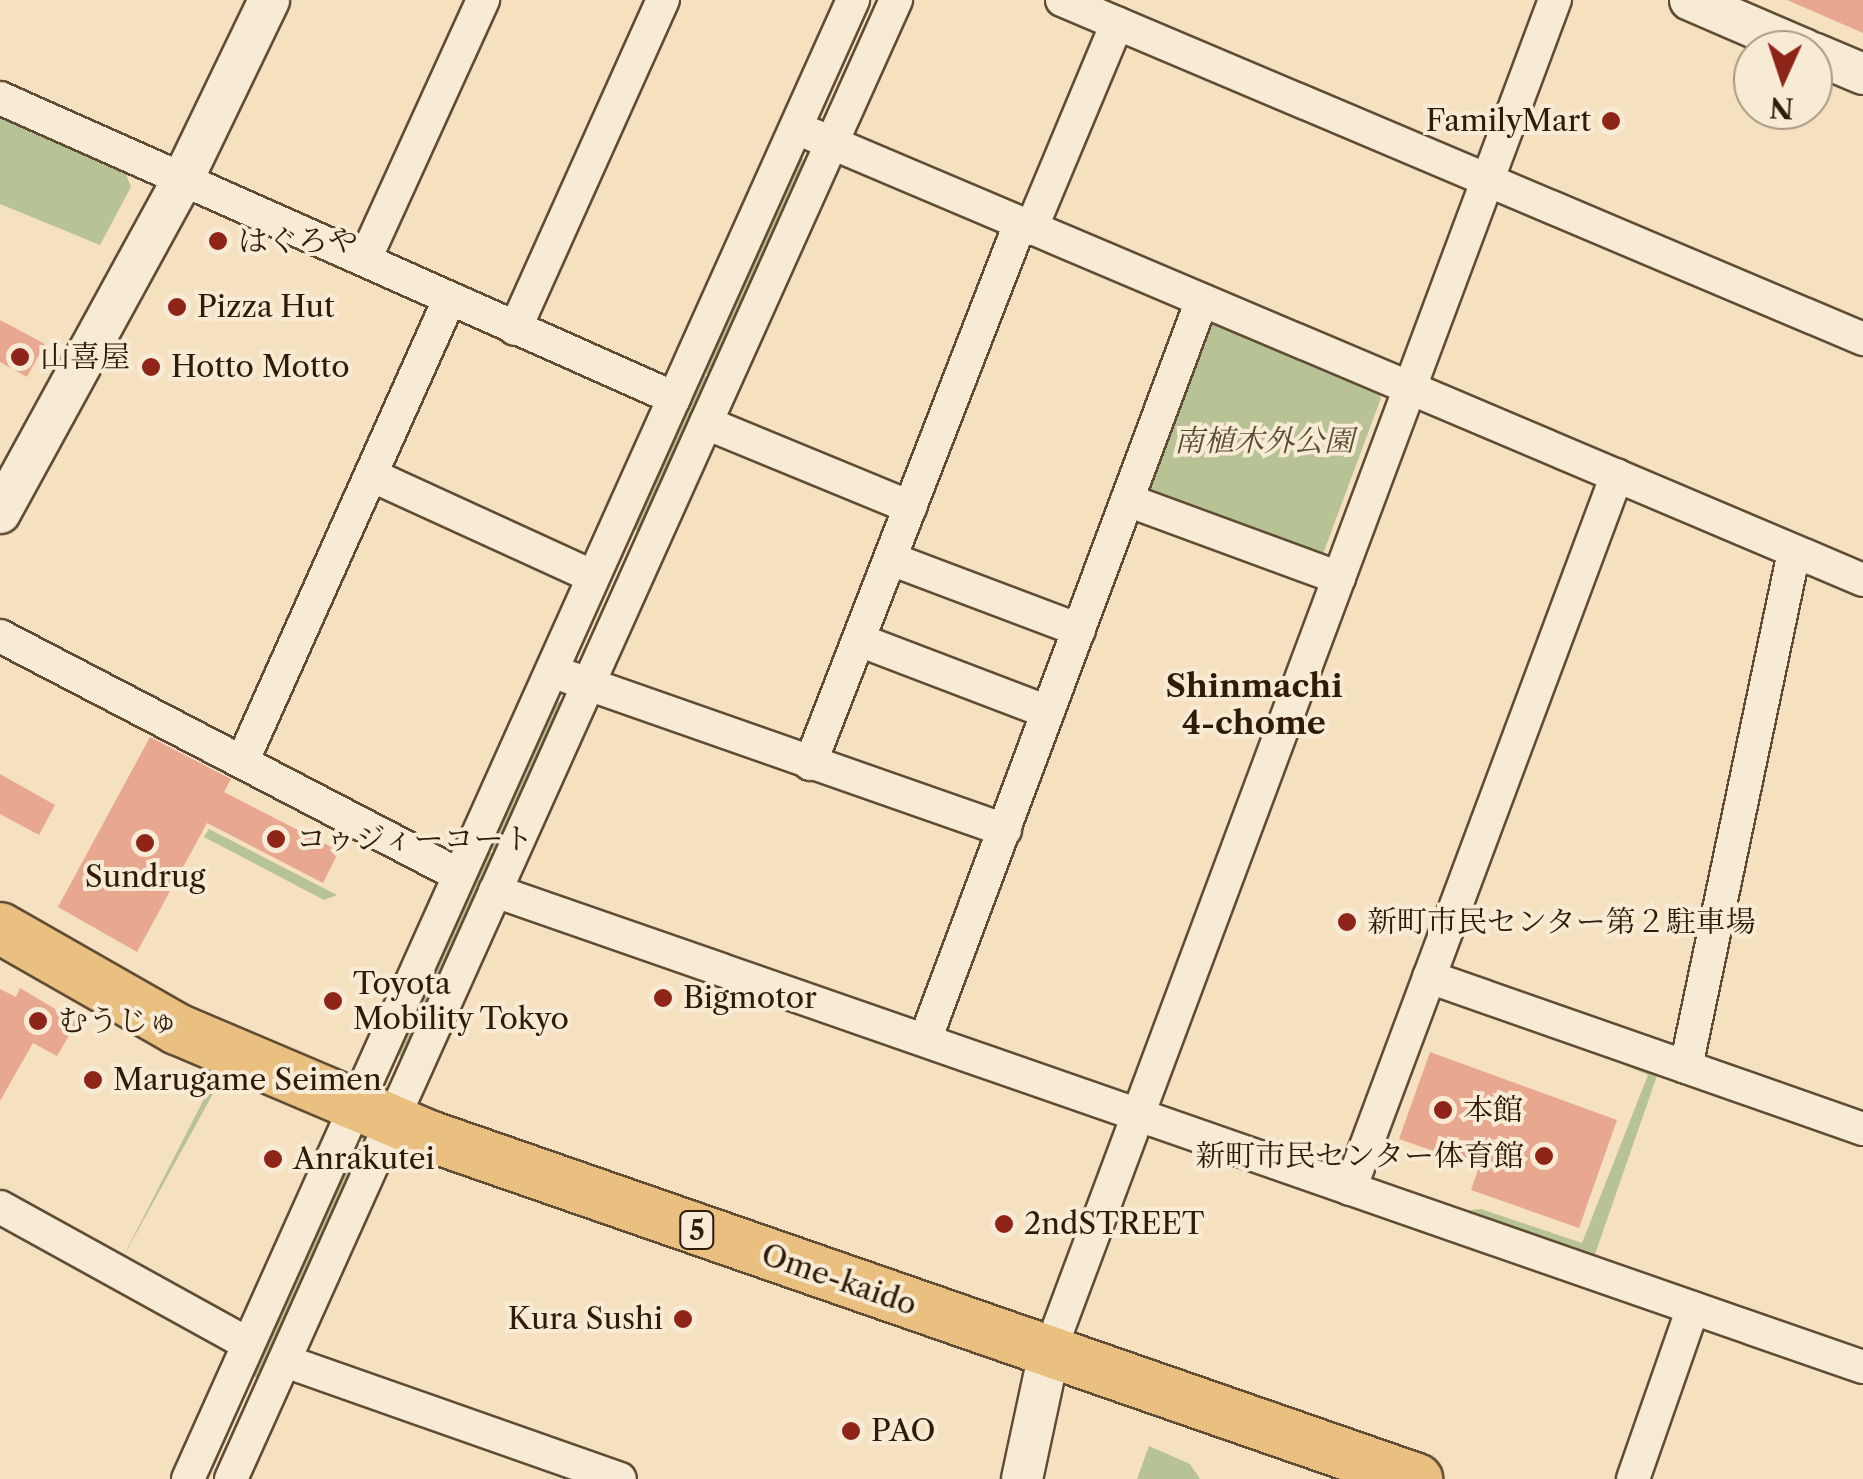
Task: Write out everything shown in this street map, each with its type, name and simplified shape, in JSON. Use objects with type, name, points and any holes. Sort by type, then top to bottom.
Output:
[{"type":"main road","name":"Ome-kaido","points":[[0,928],[178,1028],[373,1114],[1417,1479]]},
{"type":"street","points":[[0,514],[184,177],[269,0]]},
{"type":"street","points":[[365,259],[482,0]]},
{"type":"street","points":[[515,329],[663,0]]},
{"type":"street","points":[[232,1479],[285,1361],[459,875],[853,0]]},
{"type":"street","points":[[188,1479],[248,1344],[495,892],[896,0]]},
{"type":"street","points":[[1062,0],[1863,339]]},
{"type":"street","points":[[1022,1479],[1049,1352],[1555,0]]},
{"type":"street","points":[[1690,0],[1761,30]]},
{"type":"street","points":[[810,764],[1026,226],[1117,23]]},
{"type":"street","points":[[1833,61],[1863,74]]},
{"type":"street","points":[[0,98],[674,398]]},
{"type":"street","points":[[795,128],[1863,580]]},
{"type":"street","points":[[243,760],[450,298]]},
{"type":"street","points":[[926,1040],[1202,300]]},
{"type":"street","points":[[706,423],[910,507]]},
{"type":"street","points":[[1350,1189],[1617,475]]},
{"type":"street","points":[[371,476],[592,576]]},
{"type":"street","points":[[1128,500],[1339,578]]},
{"type":"street","points":[[1686,1067],[1794,552]]},
{"type":"street","points":[[891,559],[1079,630]]},
{"type":"street","points":[[0,636],[459,875]]},
{"type":"street","points":[[859,640],[1048,712]]},
{"type":"street","points":[[550,669],[587,686],[1005,830]]},
{"type":"street","points":[[495,892],[1863,1367]]},
{"type":"street","points":[[1430,977],[1863,1129]]},
{"type":"street","points":[[0,1207],[248,1344]]},
{"type":"street","points":[[1633,1479],[1693,1308]]},
{"type":"street","points":[[285,1361],[620,1479]]},
{"type":"green space","points":[[0,112],[124,169],[131,187],[100,245],[0,204]]},
{"type":"green space","points":[[799,157],[807,161],[709,377],[698,363]]},
{"type":"green space","name":"南植木外公園","points":[[1218,320],[1376,386],[1381,398],[1323,554],[1312,559],[1149,499],[1145,488],[1205,324]]},
{"type":"green space","points":[[702,372],[714,385],[646,535],[625,525]]},
{"type":"green space","points":[[555,700],[563,703],[496,854],[484,840]]},
{"type":"green space","points":[[209,829],[337,895],[324,900],[204,837]]},
{"type":"green space","points":[[488,849],[500,862],[401,1057],[395,1050]]},
{"type":"green space","points":[[1629,1060],[1659,1070],[1593,1260],[1462,1211],[1481,1209],[1582,1243],[1648,1075],[1624,1065]]},
{"type":"green space","points":[[188,1078],[214,1092],[121,1261],[206,1095]]},
{"type":"green space","points":[[344,1170],[351,1173],[259,1381],[247,1367]]},
{"type":"green space","points":[[1149,1446],[1190,1464],[1200,1479],[1137,1479]]},
{"type":"building","points":[[1787,0],[1863,0],[1863,33]]},
{"type":"building","points":[[0,320],[45,344],[27,377],[0,362]]},
{"type":"building","name":"Sundrug","points":[[150,737],[231,779],[224,792],[339,851],[323,883],[207,823],[137,952],[58,907]]},
{"type":"building","points":[[0,774],[55,805],[39,835],[0,814]]},
{"type":"building","name":"むうじゅ","points":[[20,988],[77,1022],[57,1056],[33,1043],[0,1101],[0,989],[16,997]]},
{"type":"building","name":"新町市民センター体育館","points":[[1430,1052],[1617,1120],[1579,1228],[1471,1190],[1479,1167],[1399,1139]]},
{"type":"place","name":"FamilyMart","points":[[1611,121]]},
{"type":"place","name":"はぐろや","points":[[218,241]]},
{"type":"place","name":"Pizza Hut","points":[[177,307]]},
{"type":"place","name":"山喜屋","points":[[20,357]]},
{"type":"place","name":"Hotto Motto","points":[[151,367]]},
{"type":"place","name":"コゥジィーコート","points":[[276,839]]},
{"type":"place","name":"Sundrug","points":[[145,843]]},
{"type":"place","name":"新町市民センター第２駐車場","points":[[1347,922]]},
{"type":"place","name":"Bigmotor","points":[[663,998]]},
{"type":"place","name":"Toyota Mobility Tokyo","points":[[333,1001]]},
{"type":"place","name":"むうじゅ","points":[[38,1021]]},
{"type":"place","name":"Marugame Seimen","points":[[93,1080]]},
{"type":"place","name":"本館","points":[[1443,1110]]},
{"type":"place","name":"新町市民センター体育館","points":[[1544,1156]]},
{"type":"place","name":"Anrakutei","points":[[273,1159]]},
{"type":"place","name":"2ndSTREET","points":[[1004,1224]]},
{"type":"place","name":"Kura Sushi","points":[[683,1319]]},
{"type":"place","name":"PAO","points":[[851,1431]]},
{"type":"district","name":"Shinmachi 4-chome","points":[[1254,706]]}]
